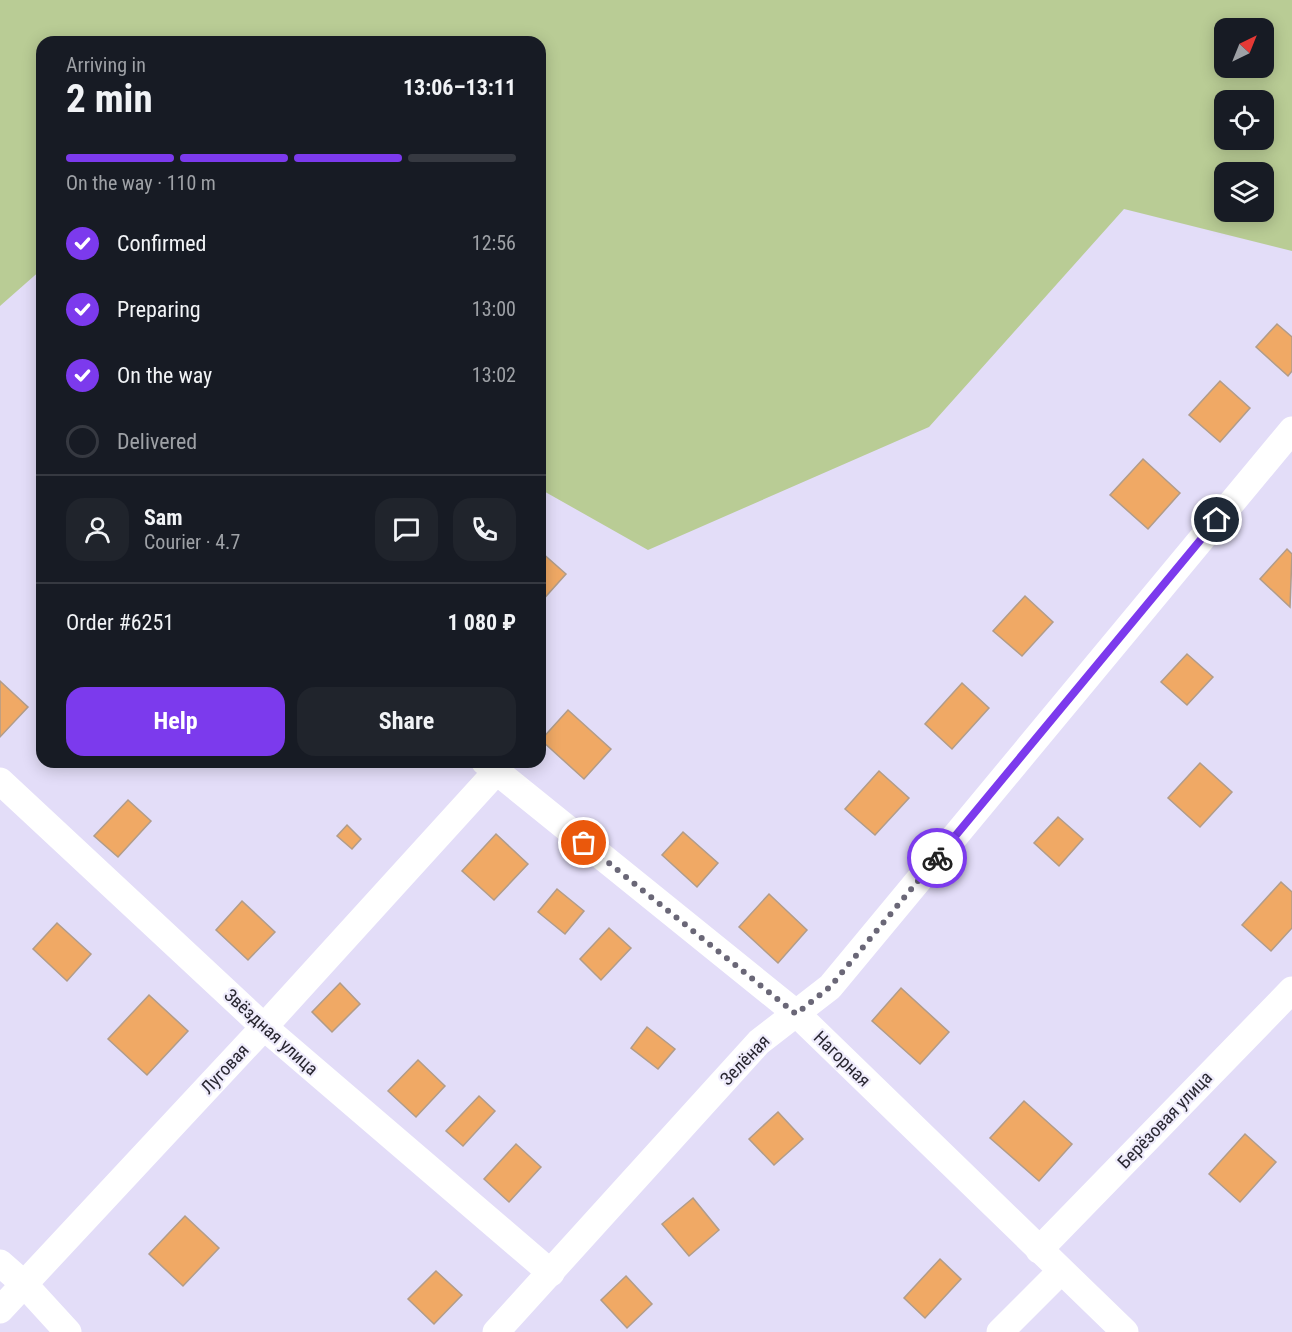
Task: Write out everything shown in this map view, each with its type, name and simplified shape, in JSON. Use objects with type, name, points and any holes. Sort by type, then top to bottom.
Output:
[{"type":"street","name":"Зелёная","points":[[496,1332],[759,1042],[830,987],[1292,430]]},
{"type":"street","name":"Луговая","points":[[0,1310],[264,1027],[489,768]]},
{"type":"street","name":"Нагорная","points":[[491,768],[796,1014],[1125,1332]]},
{"type":"street","name":"Звёздная улица","points":[[0,781],[264,1027],[551,1273]]},
{"type":"street","name":"Берёзовая улица","points":[[1040,1250],[1292,990]]},
{"type":"street","points":[[0,1263],[24,1284],[68,1332]]},
{"type":"street","points":[[1000,1332],[1061,1271]]},
{"type":"green space","points":[[0,0],[1292,0],[1292,251],[1124,209],[929,427],[648,550],[546,492],[546,36],[36,36],[36,274],[0,306]]},
{"type":"building","points":[[1277,324],[1292,337],[1292,371],[1288,376],[1256,347]]},
{"type":"building","points":[[1220,381],[1250,408],[1220,442],[1189,415]]},
{"type":"building","points":[[1143,459],[1180,493],[1148,529],[1110,495]]},
{"type":"building","points":[[1287,549],[1292,554],[1290,607],[1260,579]]},
{"type":"building","points":[[546,556],[566,574],[546,596]]},
{"type":"building","points":[[1025,596],[1053,622],[1022,656],[993,631]]},
{"type":"building","points":[[1187,654],[1213,677],[1187,705],[1161,682]]},
{"type":"building","points":[[0,681],[28,707],[0,737]]},
{"type":"building","points":[[962,683],[989,708],[952,749],[925,724]]},
{"type":"building","points":[[568,710],[611,749],[584,779],[546,745],[546,734]]},
{"type":"building","points":[[1200,763],[1232,792],[1200,827],[1168,798]]},
{"type":"building","points":[[879,771],[909,798],[875,835],[845,809]]},
{"type":"building","points":[[128,800],[151,821],[118,857],[94,836]]},
{"type":"building","points":[[1058,817],[1083,839],[1059,866],[1034,843]]},
{"type":"building","points":[[347,825],[361,839],[352,849],[337,836]]},
{"type":"building","points":[[683,832],[718,863],[697,887],[662,855]]},
{"type":"building","points":[[496,834],[528,864],[494,900],[462,871]]},
{"type":"building","points":[[1281,882],[1292,892],[1292,928],[1271,951],[1242,925]]},
{"type":"building","points":[[557,889],[584,911],[565,934],[538,912]]},
{"type":"building","points":[[769,894],[807,930],[778,963],[739,927]]},
{"type":"building","points":[[242,901],[275,932],[248,960],[216,930]]},
{"type":"building","points":[[57,923],[91,954],[67,981],[33,949]]},
{"type":"building","points":[[609,928],[631,948],[601,980],[580,959]]},
{"type":"building","points":[[340,983],[360,1004],[332,1032],[312,1012]]},
{"type":"building","points":[[901,988],[949,1032],[920,1064],[872,1021]]},
{"type":"building","points":[[149,995],[188,1031],[147,1075],[108,1039]]},
{"type":"building","points":[[647,1027],[675,1049],[658,1069],[631,1048]]},
{"type":"building","points":[[418,1060],[445,1086],[416,1117],[388,1091]]},
{"type":"building","points":[[479,1096],[495,1111],[463,1146],[446,1131]]},
{"type":"building","points":[[1024,1101],[1072,1144],[1039,1181],[990,1138]]},
{"type":"building","points":[[778,1112],[803,1139],[774,1165],[749,1139]]},
{"type":"building","points":[[1245,1134],[1276,1162],[1240,1202],[1209,1174]]},
{"type":"building","points":[[516,1144],[541,1167],[509,1202],[484,1179]]},
{"type":"building","points":[[693,1198],[719,1230],[689,1256],[662,1224]]},
{"type":"building","points":[[185,1216],[219,1248],[183,1286],[149,1254]]},
{"type":"building","points":[[940,1259],[961,1279],[925,1318],[904,1298]]},
{"type":"building","points":[[436,1271],[462,1295],[434,1324],[408,1299]]},
{"type":"building","points":[[626,1276],[652,1304],[627,1328],[601,1300]]},
{"type":"way so far","points":[[584,843],[796,1014],[830,987],[937,858]]},
{"type":"route","points":[[937,858],[1217,520]]}]
